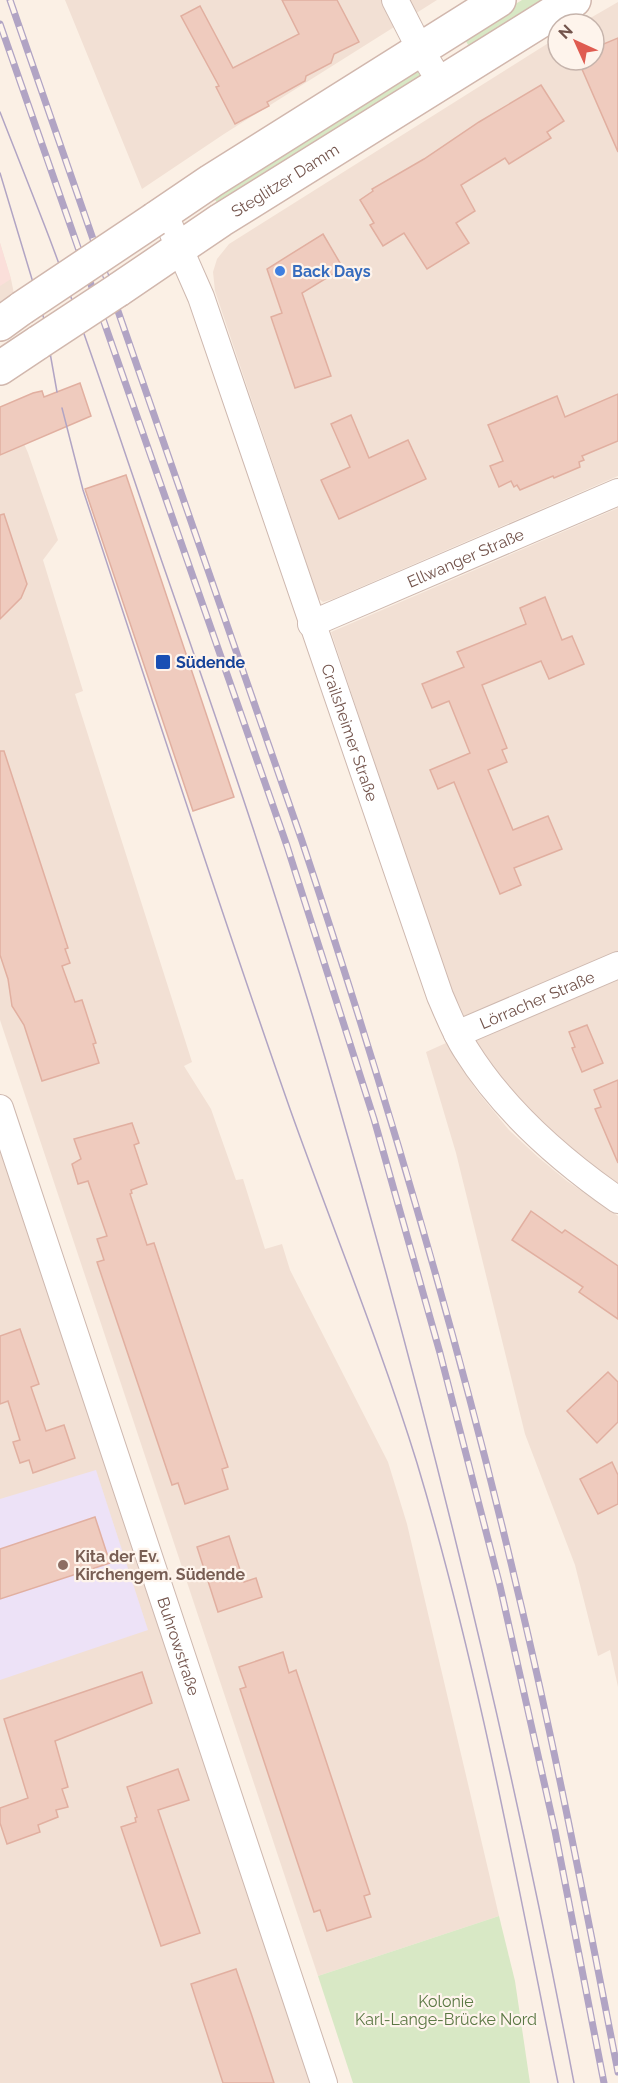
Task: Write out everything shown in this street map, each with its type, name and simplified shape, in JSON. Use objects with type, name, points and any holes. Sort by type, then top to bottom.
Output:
[{"type":"main road","points":[[11,316],[159,216],[499,0]]},
{"type":"main road","name":"Steglitzer Damm","points":[[0,368],[171,254],[574,0]]},
{"type":"street","points":[[395,0],[420,49],[441,83]]},
{"type":"street","name":"Crailsheimer Straße","points":[[159,216],[171,254],[201,297],[440,996],[457,1034],[482,1075],[515,1114],[552,1150],[591,1182],[618,1200]]},
{"type":"street","name":"Ellwanger Straße","points":[[311,624],[618,492]]},
{"type":"street","name":"Lörracher Straße","points":[[457,1034],[618,965]]},
{"type":"street","name":"Buhrowstraße","points":[[0,1108],[324,2083]]},
{"type":"shaded area","points":[[65,0],[437,0],[224,134],[142,189]]},
{"type":"shaded area","points":[[618,2],[618,476],[323,602],[318,598],[215,291],[213,272],[217,259],[229,244],[546,45],[546,72],[606,72],[606,12],[601,12]]},
{"type":"shaded area","points":[[0,243],[15,299],[0,309]]},
{"type":"shaded area","points":[[0,243],[11,279],[0,286]]},
{"type":"shaded area","points":[[19,432],[58,540],[43,560],[83,691],[75,694],[192,1062],[184,1066],[211,1109],[236,1180],[243,1179],[265,1249],[282,1244],[290,1270],[388,1462],[407,1524],[499,1916],[318,1976],[0,1020],[0,434]]},
{"type":"shaded area","points":[[618,508],[618,953],[464,1016],[452,994],[441,963],[331,632]]},
{"type":"shaded area","points":[[618,978],[618,1185],[584,1162],[528,1112],[496,1073],[476,1042],[477,1038]]},
{"type":"shaded area","points":[[446,1043],[477,1091],[509,1130],[567,1181],[618,1216],[618,1687],[610,1650],[598,1656],[575,1565],[525,1434],[456,1153],[426,1052]]},
{"type":"shaded area","points":[[0,1141],[313,2083],[0,2083]]},
{"type":"shaded area","name":"Kita der Ev. Kirchengem. Südende","points":[[96,1470],[148,1630],[0,1680],[0,1499]]},
{"type":"green space","points":[[522,0],[551,0],[471,50],[463,36]]},
{"type":"green space","points":[[417,70],[421,77],[220,207],[211,194]]},
{"type":"green space","name":"Kolonie Karl-Lange-Brücke Nord","points":[[499,1916],[515,1981],[530,2083],[353,2083],[318,1976]]},
{"type":"building","points":[[282,0],[337,0],[359,42],[334,54],[331,63],[306,76],[305,81],[267,102],[269,106],[235,124],[216,87],[219,86],[181,16],[200,6],[233,68],[299,34]]},
{"type":"building","points":[[618,38],[618,152],[583,72],[606,72],[606,43]]},
{"type":"building","points":[[541,85],[564,121],[547,132],[551,138],[509,164],[505,158],[461,185],[475,211],[456,223],[469,243],[427,269],[404,233],[383,246],[370,225],[374,223],[360,200],[373,191],[372,189]]},
{"type":"building","points":[[323,234],[343,268],[302,293],[331,376],[295,388],[271,317],[282,313],[267,269]]},
{"type":"building","points":[[80,383],[91,416],[0,455],[0,407],[33,393],[42,391],[44,397]]},
{"type":"building","points":[[618,394],[618,441],[582,456],[584,460],[579,462],[580,467],[554,478],[553,476],[520,490],[517,485],[514,487],[511,481],[499,487],[490,466],[503,461],[488,425],[557,396],[565,417]]},
{"type":"building","points":[[351,415],[369,458],[408,440],[426,479],[339,519],[321,480],[350,467],[331,424]]},
{"type":"building","points":[[126,475],[234,797],[193,811],[85,489]]},
{"type":"building","points":[[4,514],[27,584],[21,598],[0,619],[0,515]]},
{"type":"building","points":[[545,597],[562,640],[572,636],[584,664],[549,679],[541,661],[482,685],[507,748],[502,750],[507,762],[488,770],[513,830],[548,816],[562,849],[514,868],[521,885],[500,894],[454,782],[438,789],[430,770],[470,753],[449,701],[432,708],[422,684],[464,667],[457,652],[526,624],[520,608]]},
{"type":"building","points":[[0,751],[4,751],[68,948],[65,949],[70,963],[62,966],[75,1002],[82,1000],[96,1043],[93,1044],[99,1063],[42,1081],[24,1025],[12,1006],[8,979],[0,955]]},
{"type":"building","points":[[587,1025],[603,1063],[582,1072],[572,1048],[575,1047],[569,1032]]},
{"type":"building","points":[[618,1080],[618,1163],[595,1109],[601,1107],[594,1090]]},
{"type":"building","points":[[132,1123],[139,1143],[134,1145],[147,1184],[131,1190],[130,1194],[147,1245],[154,1243],[228,1467],[222,1469],[228,1489],[185,1504],[178,1483],[172,1485],[97,1262],[104,1260],[97,1239],[107,1236],[88,1181],[78,1184],[72,1164],[81,1159],[74,1139]]},
{"type":"building","points":[[531,1211],[562,1233],[565,1230],[618,1266],[618,1319],[579,1292],[583,1287],[512,1240]]},
{"type":"building","points":[[20,1329],[39,1384],[31,1387],[46,1431],[64,1425],[75,1458],[33,1473],[29,1460],[20,1463],[13,1442],[20,1440],[8,1401],[0,1404],[0,1336]]},
{"type":"building","points":[[608,1372],[618,1382],[618,1422],[597,1443],[567,1411]]},
{"type":"building","points":[[612,1462],[618,1475],[618,1504],[598,1514],[580,1479]]},
{"type":"building","points":[[95,1517],[110,1563],[0,1599],[0,1549]]},
{"type":"building","points":[[229,1536],[244,1582],[256,1578],[262,1597],[218,1612],[197,1547]]},
{"type":"building","points":[[283,1652],[289,1673],[296,1670],[370,1894],[364,1896],[371,1917],[327,1931],[320,1910],[314,1912],[240,1689],[246,1687],[239,1667]]},
{"type":"building","points":[[142,1672],[152,1703],[55,1741],[68,1787],[62,1789],[68,1807],[56,1810],[58,1817],[38,1825],[40,1832],[7,1844],[0,1823],[0,1808],[28,1798],[4,1719]]},
{"type":"building","points":[[178,1769],[189,1800],[158,1810],[200,1933],[161,1946],[121,1827],[136,1822],[137,1817],[127,1787]]},
{"type":"building","points":[[236,1969],[274,2083],[223,2083],[191,1984]]},
{"type":"tram line","points":[[0,112],[78,317],[207,693],[275,895],[337,1099],[405,1343],[467,1588],[524,1835],[574,2083]]},
{"type":"tram line","points":[[0,173],[44,319],[57,392]]},
{"type":"tram line","points":[[62,408],[83,490],[211,878],[290,1109],[372,1329],[417,1463],[459,1616],[495,1772],[558,2083]]},
{"type":"railway","points":[[10,0],[302,841],[390,1117],[444,1303],[493,1490],[544,1706],[618,2072]]},
{"type":"railway","points":[[0,24],[287,846],[374,1119],[440,1353],[500,1586],[555,1831],[604,2083]]},
{"type":"place","name":"Back Days","points":[[280,271]]},
{"type":"place","name":"Südende","points":[[163,662]]},
{"type":"place","name":"Kita der Ev. Kirchengem. Südende","points":[[63,1565]]}]
